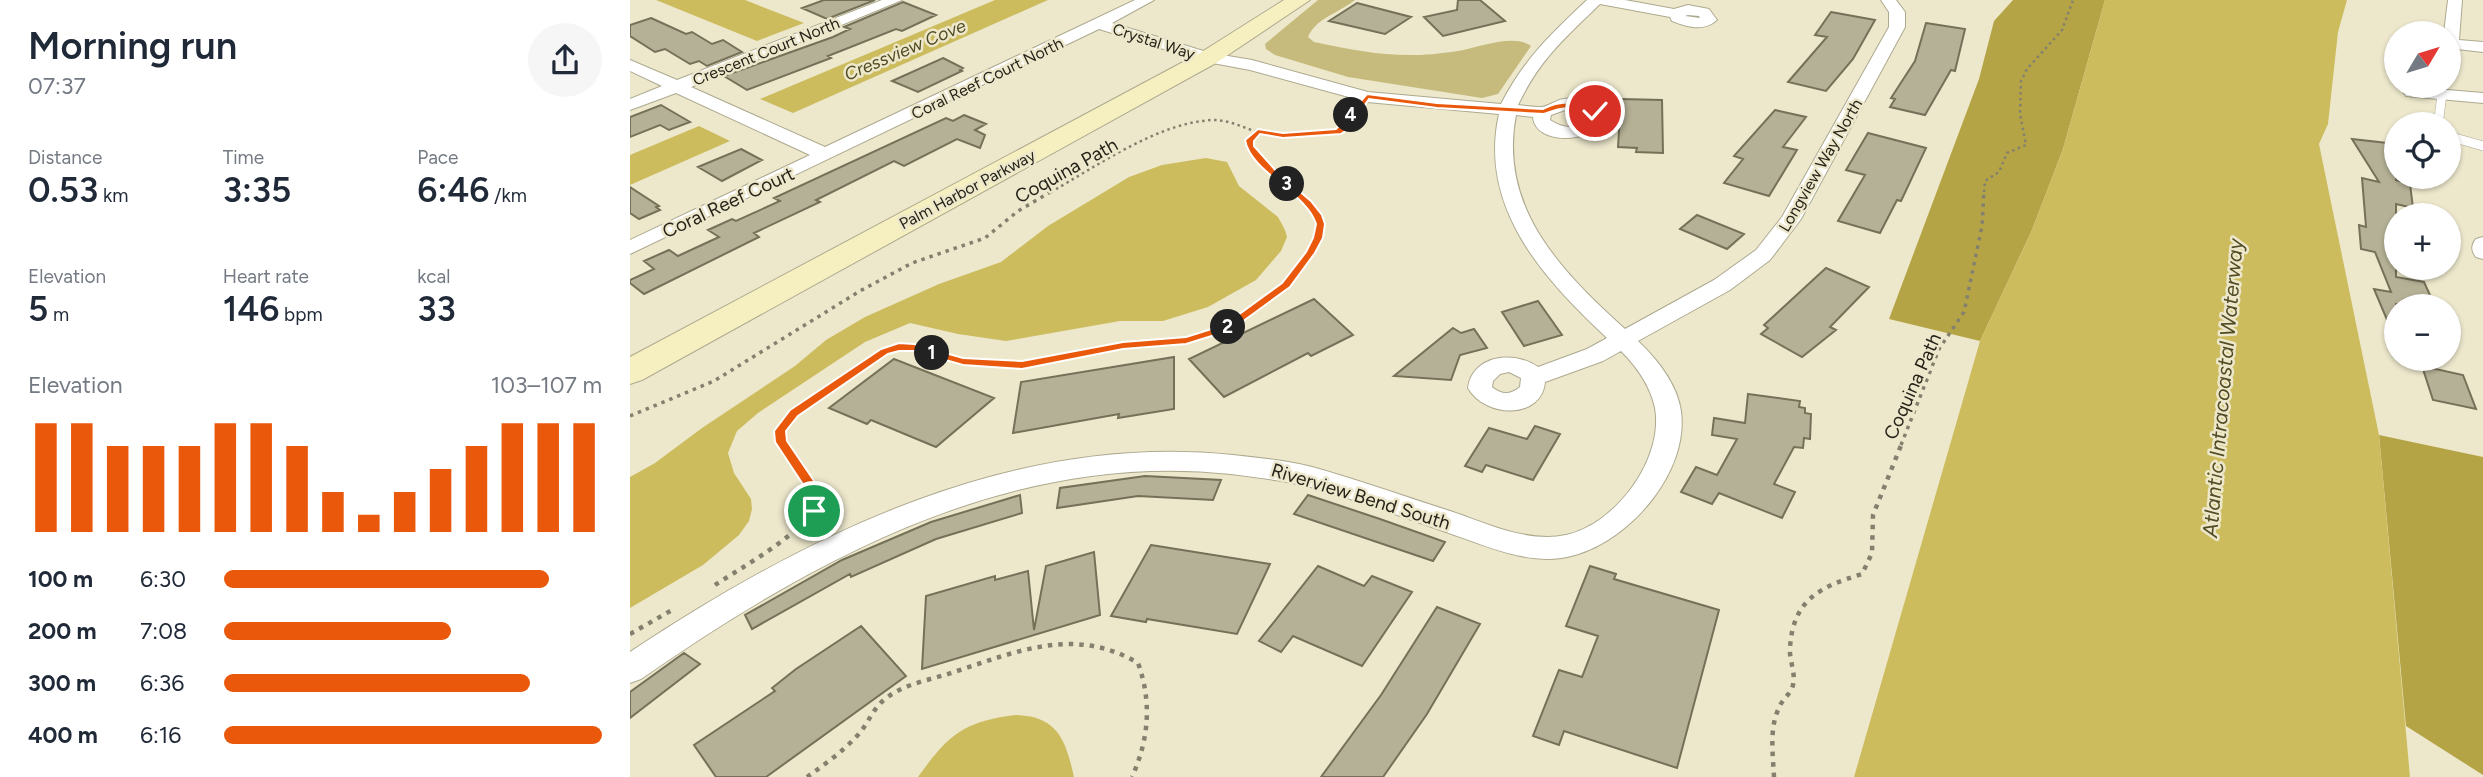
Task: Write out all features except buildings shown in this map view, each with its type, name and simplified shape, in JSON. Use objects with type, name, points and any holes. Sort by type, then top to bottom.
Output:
[{"type":"street","name":"Crescent Court North","points":[[630,105],[895,0]]},
{"type":"street","name":"Coral Reef Court North","points":[[826,155],[1147,0]]},
{"type":"street","name":"Palm Harbor Parkway","points":[[630,372],[1208,58],[1299,0]]},
{"type":"street","points":[[1506,115],[1515,90],[1531,65],[1596,0]]},
{"type":"street","points":[[1601,0],[1677,15]]},
{"type":"street","name":"Longview Way North","points":[[1533,377],[1585,360],[1737,276],[1763,255],[1796,211],[1897,27],[1897,12],[1888,0]]},
{"type":"street","points":[[2455,0],[2451,44],[2483,47]]},
{"type":"street","name":"Crystal Way","points":[[1100,24],[1208,58]]},
{"type":"street","points":[[1208,58],[1252,65],[1362,102]]},
{"type":"street","points":[[1208,58],[1231,74],[1271,86],[1362,102],[1412,115],[1506,115],[1544,118]]},
{"type":"street","points":[[630,65],[826,155]]},
{"type":"street","points":[[1271,86],[1288,76]]},
{"type":"street","points":[[2461,96],[2483,98]]},
{"type":"street","name":"Riverview Bend South","points":[[630,669],[733,601],[883,521],[991,485],[1107,463],[1187,460],[1283,470],[1333,483],[1513,543],[1543,548],[1577,544],[1601,532],[1633,505],[1658,464],[1666,444],[1668,412],[1662,389],[1648,368],[1572,293],[1530,240],[1514,207],[1506,178],[1503,143],[1506,115]]},
{"type":"street","name":"Coral Reef Court","points":[[630,248],[826,155]]},
{"type":"lane","points":[[2461,140],[2483,146]]},
{"type":"path","name":"Coquina Path","points":[[1774,777],[1773,752],[1777,710],[1793,686],[1790,646],[1798,616],[1807,597],[1828,584],[1862,573],[1872,553],[1874,514],[1939,349],[1964,312],[1982,226],[1985,181],[1999,172],[2007,153],[2026,145],[2020,114],[2021,81],[2035,59],[2062,30],[2073,0]]},
{"type":"path","name":"Coquina Path","points":[[630,416],[714,381],[860,290],[912,263],[985,238],[1018,211],[1156,135],[1188,123],[1207,120],[1234,123],[1258,132],[1283,136],[1338,132],[1345,127],[1362,102]]},
{"type":"path","points":[[710,588],[811,517],[816,505],[814,491],[781,442],[780,431],[794,413],[885,352],[899,347],[914,348],[956,360],[1022,365],[1123,346],[1186,340],[1227,327],[1280,290],[1310,253],[1318,238],[1320,224],[1318,215],[1273,174],[1250,146],[1249,140],[1258,132]]},
{"type":"path","points":[[630,634],[677,607]]},
{"type":"path","points":[[807,777],[859,734],[874,709],[893,694],[1029,647],[1056,644],[1109,649],[1138,663],[1150,708],[1141,754],[1132,777]]},
{"type":"shaded area","points":[[1318,0],[1355,0],[1316,25],[1308,37],[1314,42],[1402,55],[1438,54],[1505,41],[1524,42],[1531,46],[1498,94],[1482,98],[1348,77],[1275,55],[1266,49],[1265,44]]},
{"type":"shaded area","points":[[2013,0],[2105,0],[2063,149],[2032,230],[1980,341],[1889,319],[1979,79],[1994,21]]},
{"type":"shaded area","points":[[2379,435],[2483,457],[2483,775],[2406,726]]},
{"type":"water","points":[[656,0],[745,0],[804,23],[757,41]]},
{"type":"water","name":"Cressview Cove","points":[[995,0],[1048,0],[793,113],[760,99]]},
{"type":"water","name":"Atlantic Intracoastal Waterway","points":[[2105,0],[2347,0],[2338,32],[2328,124],[2319,144],[2379,435],[2410,777],[1854,777],[1980,341],[2032,230],[2063,149]]},
{"type":"water","points":[[699,126],[730,141],[630,185],[630,155]]},
{"type":"water","points":[[1206,158],[1227,162],[1239,186],[1278,217],[1285,230],[1287,237],[1281,251],[1256,280],[1208,307],[1163,321],[1120,321],[1006,341],[910,323],[865,342],[758,413],[737,431],[728,453],[734,473],[751,499],[749,521],[739,535],[703,565],[630,608],[630,477],[655,463],[795,366],[826,340],[865,317],[939,284],[1001,262],[1048,226],[1129,177],[1162,165]]},
{"type":"water","points":[[1016,715],[1042,720],[1058,733],[1074,777],[918,777],[939,750],[959,732],[983,721]]},
{"type":"route","points":[[814,511],[814,491],[781,442],[779,436],[782,425],[794,413],[885,352],[899,347],[914,348],[948,359],[1022,365],[1107,348],[1186,340],[1227,327],[1286,285],[1310,253],[1318,238],[1320,224],[1318,215],[1297,192],[1273,174],[1250,146],[1249,140],[1258,132],[1283,136],[1338,132],[1345,127],[1350,116],[1367,97],[1544,112],[1553,107],[1572,104],[1595,111]]}]
